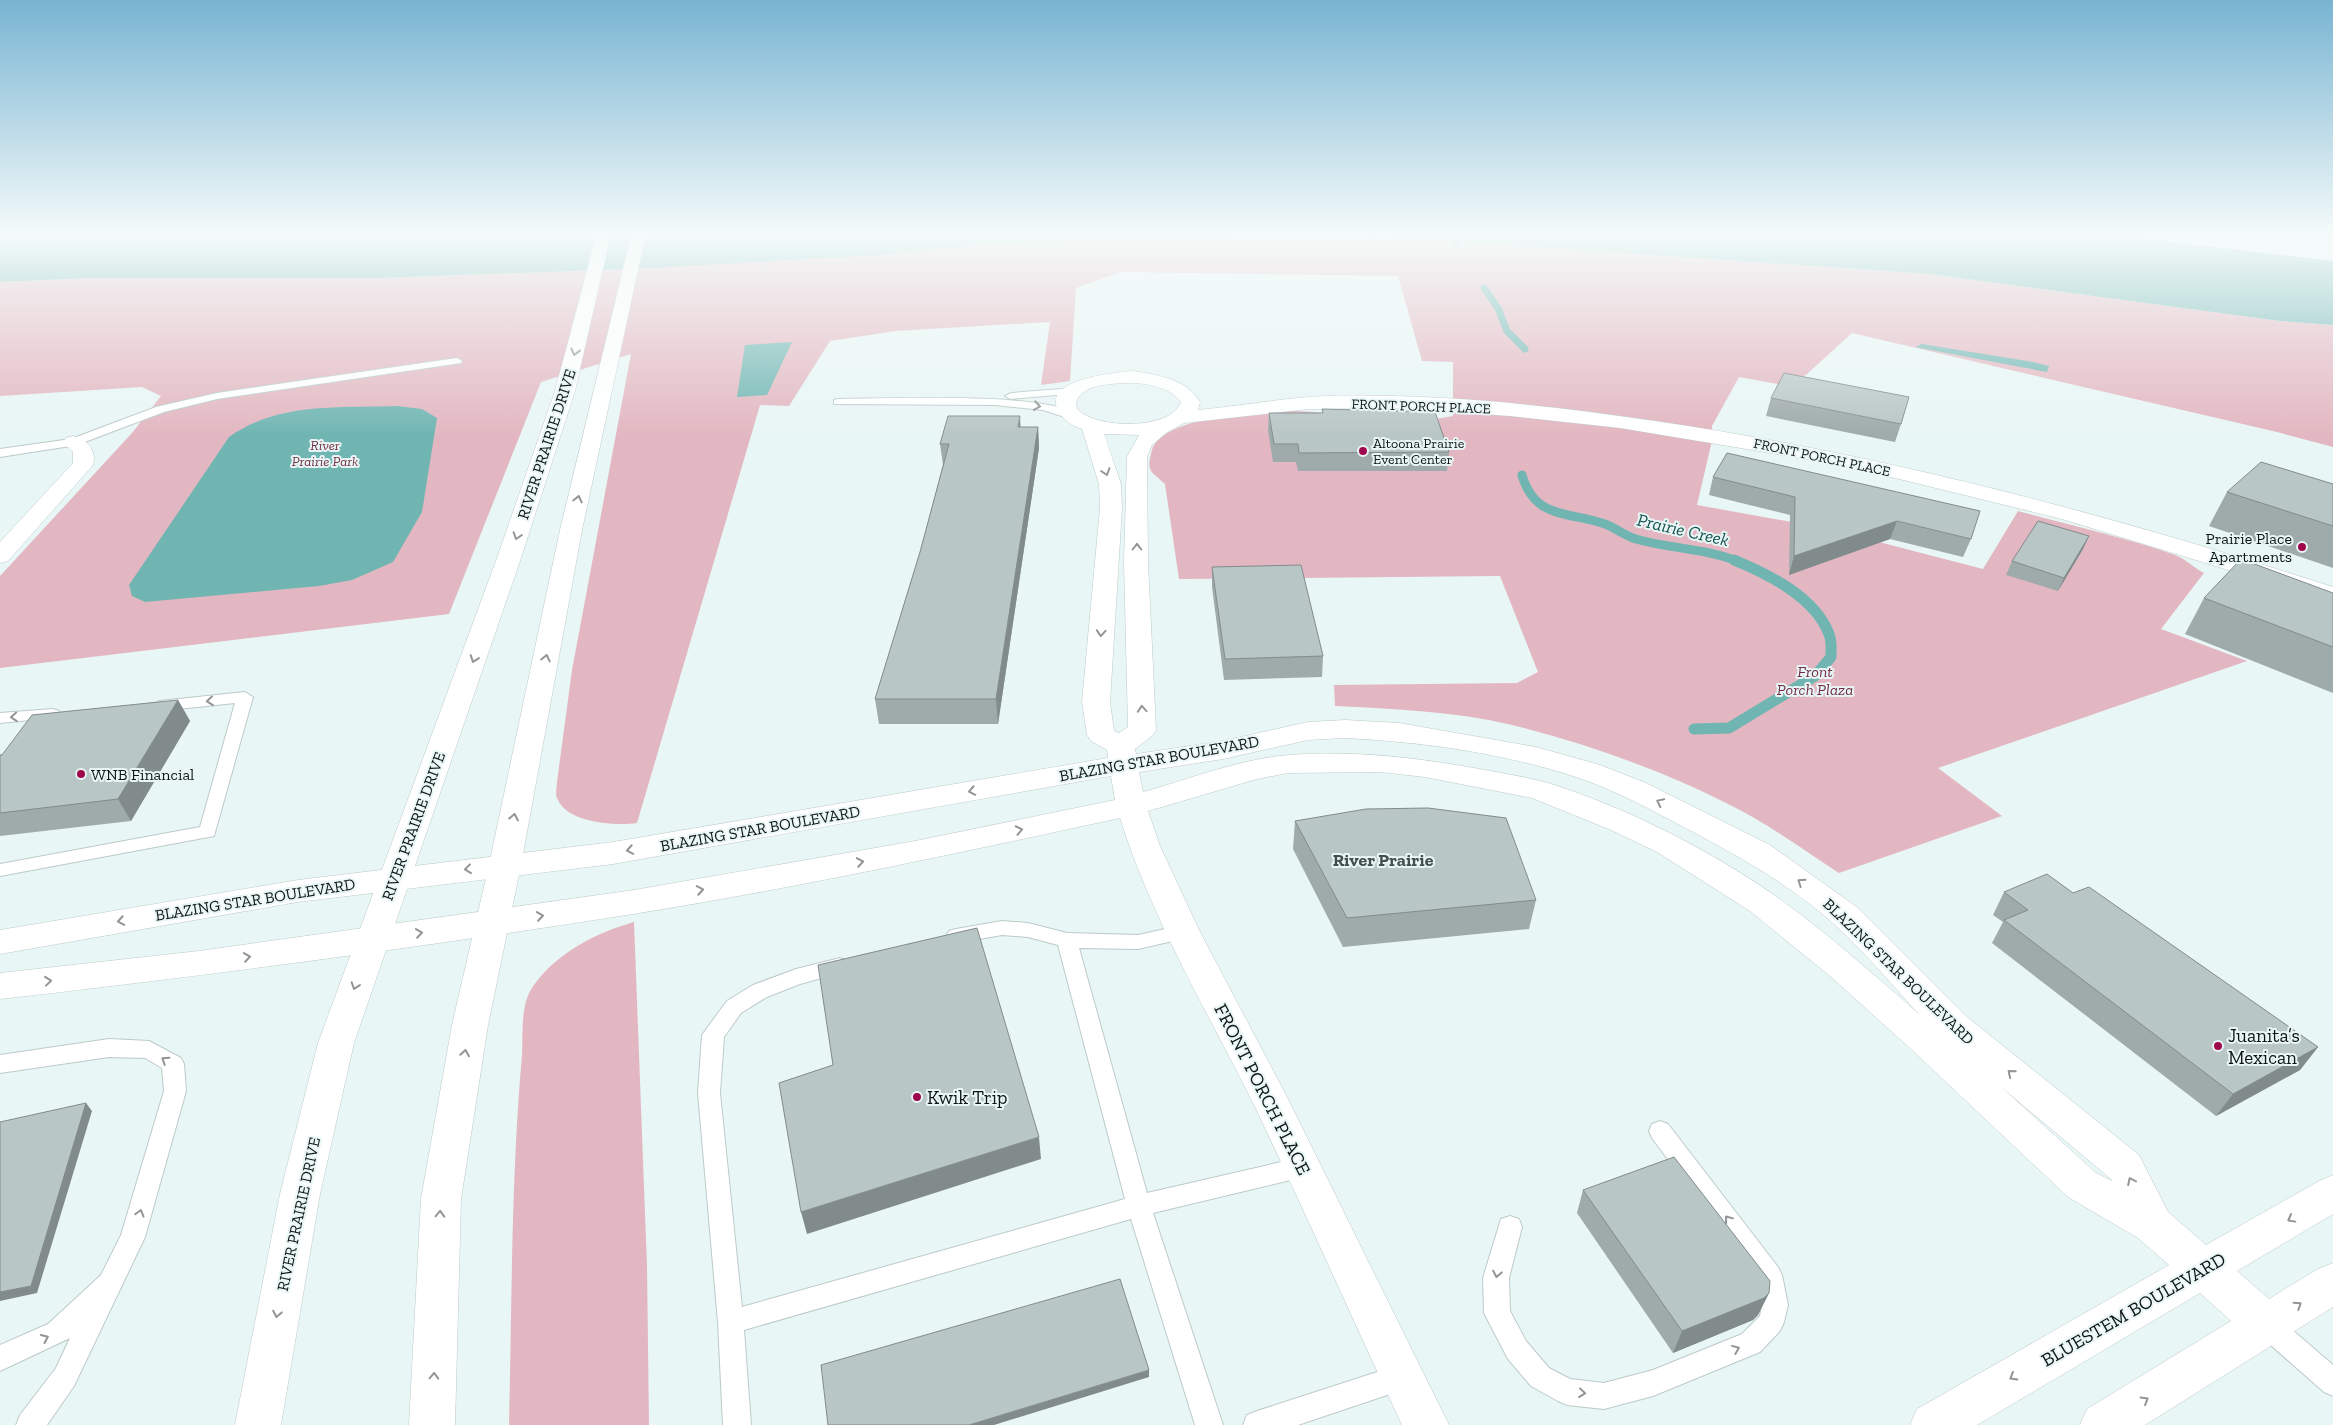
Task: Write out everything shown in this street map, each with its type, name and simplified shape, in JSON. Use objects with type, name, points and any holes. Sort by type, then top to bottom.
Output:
[{"type":"street","name":"RIVER PRAIRIE DRIVE","points":[[258,1425],[300,1194],[336,1043],[371,940],[507,567],[565,390],[586,304]]},
{"type":"street","points":[[432,1425],[441,1199],[470,1025],[571,530],[623,304]]},
{"type":"street","points":[[1133,377],[1165,382],[1184,392],[1225,400],[1297,405],[1174,420],[1132,430],[1083,421],[1068,411],[1065,404],[1067,397],[1074,391],[1100,380],[1133,377]]},
{"type":"street","points":[[1083,421],[1110,484],[1111,508],[1096,702],[1097,716],[1101,735],[1122,756],[1142,730],[1136,562],[1137,457],[1141,444],[1159,428],[1186,412],[1189,398],[1184,392]]},
{"type":"street","name":"FRONT PORCH PLACE","points":[[1297,405],[1324,402],[1500,408],[1680,430],[1742,440],[1991,494],[2134,534],[2333,596]]},
{"type":"street","points":[[0,556],[83,465],[86,456],[83,448],[73,442]]},
{"type":"street","name":"BLAZING STAR BOULEVARD","points":[[0,942],[298,891],[613,853],[1122,756],[1223,750],[1308,731],[1363,730],[1399,732],[1443,738],[1536,756],[1590,772],[1636,790],[1758,853],[1806,885],[1846,916],[1953,1026],[2125,1167],[2153,1225]]},
{"type":"street","name":"FRONT PORCH PLACE","points":[[1122,756],[1131,806],[1144,846],[1183,932],[1303,1167],[1426,1425]]},
{"type":"street","name":"BLAZING STAR BOULEVARD","points":[[0,986],[199,964],[634,902],[915,852],[1131,806],[1271,767],[1336,762],[1380,763],[1464,774],[1538,790],[1622,823],[1705,866],[1769,908],[1842,966],[1924,1038],[2082,1185],[2153,1225],[2267,1325]]},
{"type":"street","name":"BLUESTEM BOULEVARD","points":[[1933,1425],[2333,1194]]},
{"type":"street","points":[[2103,1425],[2333,1283]]},
{"type":"lane","points":[[0,453],[73,442],[131,419],[188,402],[288,384],[457,361]]},
{"type":"lane","points":[[971,401],[1074,391]]},
{"type":"lane","points":[[838,402],[971,401],[1045,407],[1083,421]]},
{"type":"lane","points":[[0,870],[208,832],[243,711],[245,698],[147,707]]},
{"type":"lane","points":[[0,718],[69,713]]},
{"type":"lane","points":[[939,941],[1002,928],[1028,930],[1067,940],[1138,942],[1183,932]]},
{"type":"lane","points":[[1067,940],[1139,1206],[1209,1425]]},
{"type":"lane","points":[[737,1425],[730,1322],[709,1094],[713,1035],[734,1006],[760,991],[796,977],[862,960]]},
{"type":"lane","points":[[0,1064],[109,1048],[149,1050],[172,1064],[175,1091],[133,1237],[66,1377],[30,1425]]},
{"type":"lane","points":[[1510,1227],[1496,1278],[1497,1312],[1517,1350],[1540,1377],[1568,1392],[1604,1396],[1653,1383],[1751,1343],[1770,1322],[1775,1305],[1768,1275],[1660,1131]]},
{"type":"lane","points":[[730,1322],[1139,1206],[1303,1167]]},
{"type":"lane","points":[[0,1358],[57,1333],[110,1283]]},
{"type":"lane","points":[[2267,1325],[2333,1383]]},
{"type":"lane","points":[[1257,1425],[1403,1377]]},
{"type":"green space","name":"River Prairie Park","points":[[0,304],[1075,304],[1070,381],[1041,385],[1050,322],[896,331],[830,341],[789,406],[760,405],[637,823],[628,824],[604,823],[580,818],[562,806],[556,792],[572,670],[631,354],[541,382],[449,614],[0,668],[0,576],[132,433],[161,396],[142,387],[0,396]]},
{"type":"green space","name":"Front Porch Plaza","points":[[1406,304],[2149,304],[2280,321],[2333,325],[2333,447],[2277,432],[1852,333],[1807,374],[1788,386],[1739,377],[1712,426],[1711,445],[1697,505],[1825,528],[1983,569],[2018,511],[2117,537],[2175,555],[2204,573],[2161,629],[2247,661],[1938,768],[2002,816],[1839,873],[1741,810],[1648,768],[1594,749],[1490,720],[1424,711],[1335,706],[1334,685],[1517,683],[1538,672],[1500,576],[1179,579],[1165,484],[1153,473],[1149,463],[1152,450],[1160,439],[1174,430],[1193,423],[1237,414],[1259,412],[1312,412],[1395,420],[1435,419],[1453,416],[1453,362],[1422,361]]},
{"type":"green space","points":[[634,922],[647,1266],[649,1425],[509,1425],[514,1194],[523,1018],[526,1000],[534,985],[544,973],[566,953],[592,938]]},
{"type":"water","points":[[2149,304],[2333,304],[2333,325],[2280,321]]},
{"type":"water","points":[[792,342],[767,395],[737,397],[745,345]]},
{"type":"water","points":[[1922,344],[2049,366],[2047,372],[1915,347]]},
{"type":"water","points":[[397,406],[422,409],[437,418],[422,512],[393,562],[352,580],[319,586],[145,602],[132,596],[129,585],[229,437],[248,426],[288,412],[331,407]]},
{"type":"building","points":[[1784,373],[1909,397],[1901,424],[1771,398]]},
{"type":"building","points":[[1322,409],[1435,412],[1449,452],[1299,453],[1298,444],[1274,444],[1269,413],[1323,413]]},
{"type":"building","points":[[948,416],[1020,416],[1018,427],[1038,427],[996,699],[875,699],[920,552],[949,444],[940,444]]},
{"type":"building","points":[[1727,453],[1980,511],[1971,539],[1897,521],[1794,556],[1795,497],[1713,477]]},
{"type":"building","points":[[2261,462],[2333,484],[2333,526],[2227,492]]},
{"type":"building","points":[[2038,521],[2089,536],[2064,578],[2012,561]]},
{"type":"building","points":[[2241,559],[2333,593],[2333,647],[2204,598]]},
{"type":"building","points":[[1301,565],[1323,656],[1225,659],[1212,567]]},
{"type":"building","points":[[178,700],[118,799],[0,813],[0,755],[2,755],[32,715]]},
{"type":"building","points":[[1428,808],[1506,818],[1536,900],[1347,918],[1295,821],[1366,809]]},
{"type":"building","points":[[2047,874],[2073,893],[2089,887],[2318,1047],[2233,1094],[2004,920],[2028,910],[2004,892]]},
{"type":"building","name":"Kwik Trip","points":[[977,928],[1039,1137],[801,1212],[779,1083],[833,1065],[818,965]]},
{"type":"building","points":[[86,1103],[31,1286],[0,1292],[0,1122]]},
{"type":"building","points":[[1674,1157],[1770,1281],[1769,1293],[1764,1298],[1682,1331],[1583,1190]]},
{"type":"building","points":[[1120,1279],[1149,1370],[969,1425],[828,1425],[821,1365]]},
{"type":"waterway","name":"Prairie Creek","points":[[1495,304],[1507,331],[1525,349]]},
{"type":"waterway","name":"Prairie Creek","points":[[1522,475],[1535,500],[1555,512],[1605,524],[1636,539],[1712,553],[1734,560]]},
{"type":"waterway","name":"Prairie Creek","points":[[1694,729],[1729,728],[1815,676],[1831,657],[1829,634],[1813,609],[1789,588],[1761,572],[1734,560]]},
{"type":"place","name":"Altoona Prairie Event Center","points":[[1363,451]]},
{"type":"place","name":"Prairie Place Apartments","points":[[2302,547]]},
{"type":"place","name":"WNB Financial","points":[[81,774]]},
{"type":"place","name":"Juanita’s Mexican","points":[[2218,1046]]},
{"type":"place","name":"Kwik Trip","points":[[917,1097]]},
{"type":"district","name":"River Prairie","points":[[1383,860]]}]
